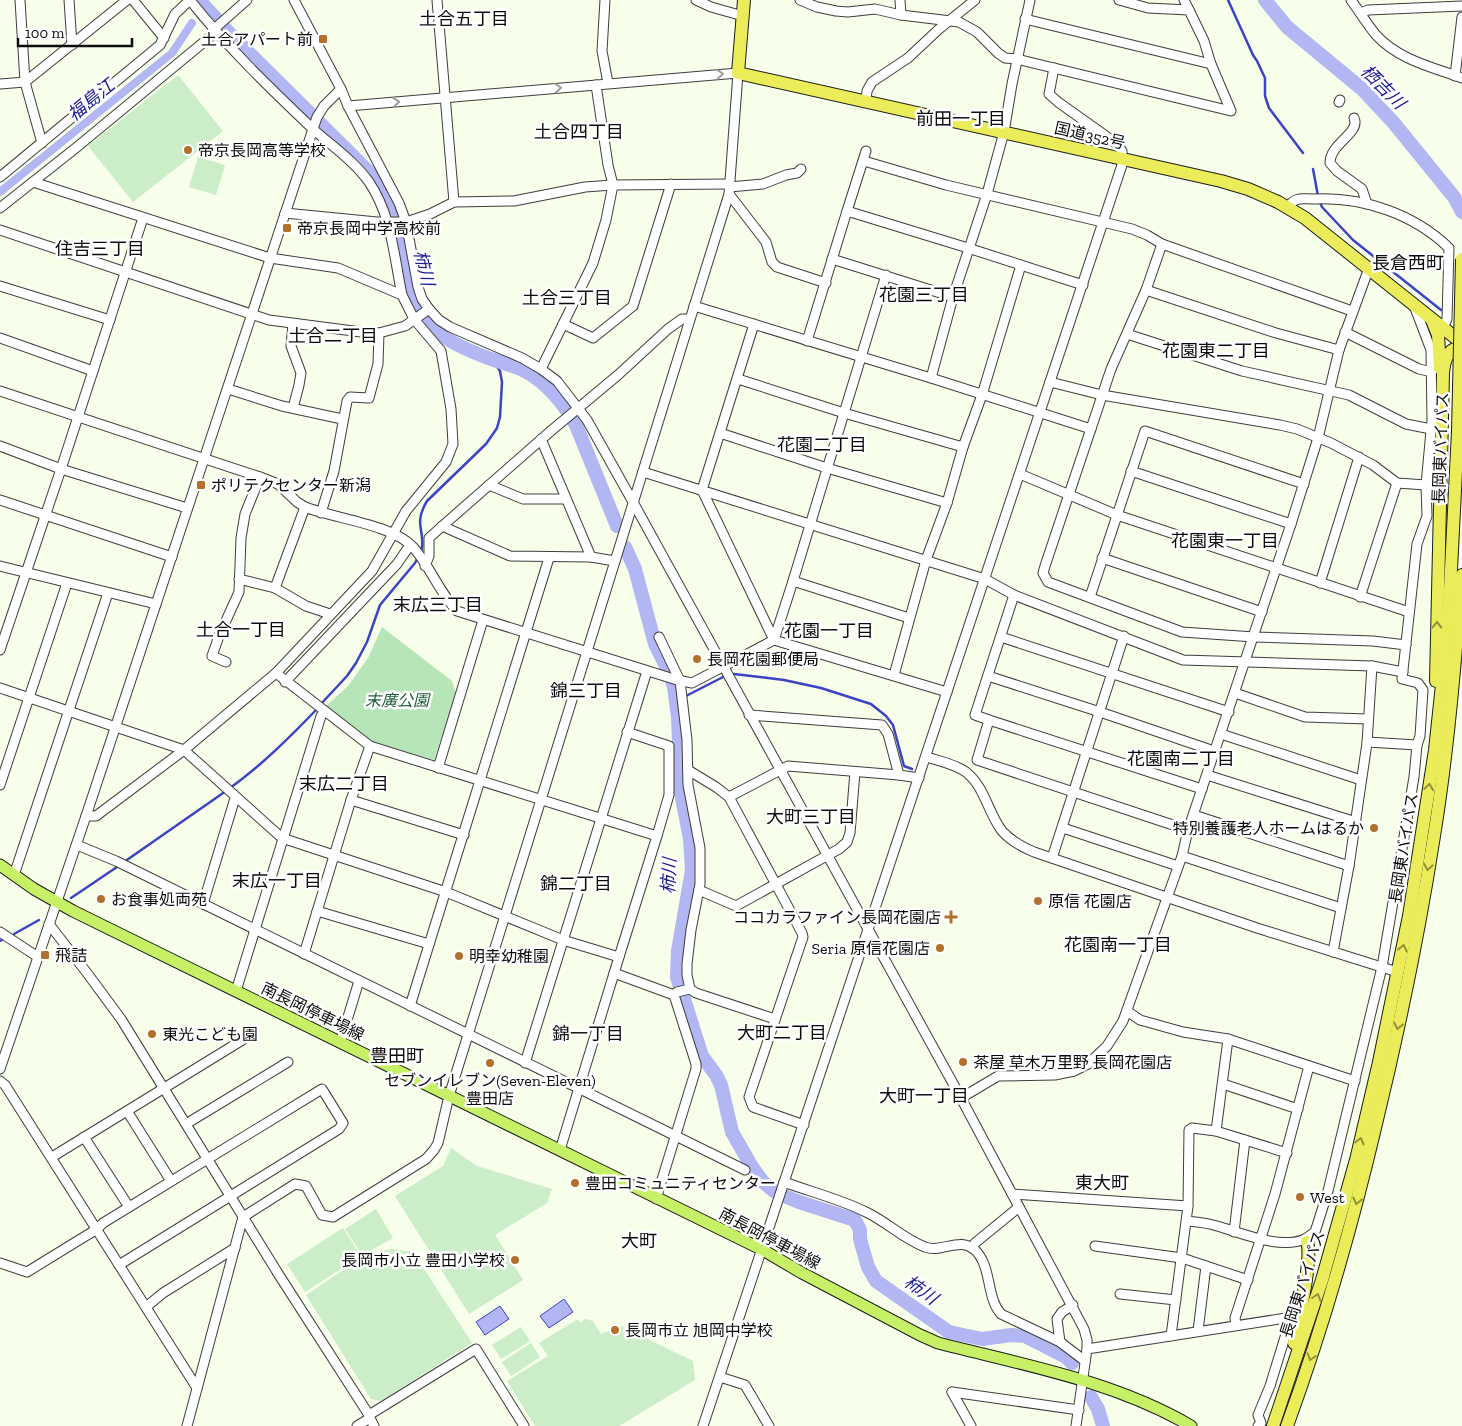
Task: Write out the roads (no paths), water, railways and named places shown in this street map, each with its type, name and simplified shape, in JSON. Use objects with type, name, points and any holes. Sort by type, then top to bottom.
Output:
[{"type":"highway","points":[[738,72],[744,0]]},
{"type":"highway","name":"国道352号","points":[[738,72],[1123,158],[1248,189],[1288,208],[1321,230],[1462,342]]},
{"type":"highway","name":"長岡東バイパス","points":[[1264,1425],[1285,1390],[1327,1262],[1356,1160],[1374,1086],[1409,916],[1438,726],[1448,629],[1458,432],[1462,259]]},
{"type":"highway","points":[[1432,319],[1439,341],[1441,408]]},
{"type":"highway","points":[[1438,726],[1435,664],[1442,373],[1445,359],[1453,350],[1462,348]]},
{"type":"highway","name":"長岡東バイパス","points":[[1287,1426],[1300,1393],[1340,1264],[1363,1177],[1404,1001],[1434,836],[1450,707],[1462,575]]},
{"type":"highway","points":[[1434,836],[1450,754],[1462,665]]},
{"type":"highway","points":[[1285,1390],[1310,1251],[1306,1241]]},
{"type":"main road","name":"南長岡停車場線","points":[[0,865],[57,902],[656,1199],[763,1250],[802,1273],[920,1335],[938,1343],[1084,1380],[1140,1401],[1191,1426]]},
{"type":"street","points":[[20,0],[25,82],[42,143]]},
{"type":"street","points":[[69,0],[72,46]]},
{"type":"street","points":[[0,84],[25,82],[127,0]]},
{"type":"street","points":[[133,0],[164,38]]},
{"type":"street","points":[[0,178],[160,45],[175,14],[190,0],[215,30],[366,178],[379,200],[388,222],[402,295],[415,318],[441,351],[451,409],[453,444],[446,462],[410,506],[372,571],[276,673],[184,750],[96,816],[86,816]]},
{"type":"street","points":[[0,208],[215,30],[247,0]]},
{"type":"street","points":[[294,0],[399,203],[406,222],[418,287],[427,310],[450,327],[511,353],[541,369],[557,382],[574,413],[633,502],[960,1098],[1073,1305],[1084,1329],[1087,1349],[1076,1426]]},
{"type":"street","points":[[437,0],[454,202]]},
{"type":"street","points":[[604,0],[602,51],[608,83]]},
{"type":"street","points":[[696,0],[711,7],[742,16]]},
{"type":"street","points":[[800,0],[817,7],[836,11],[848,12],[875,9],[901,15],[950,20],[965,24],[977,32],[1005,58],[1017,59],[1231,111],[1211,64],[1204,41],[1184,0]]},
{"type":"street","points":[[900,0],[901,15]]},
{"type":"street","points":[[866,100],[867,91],[872,82],[908,58],[975,0]]},
{"type":"street","points":[[931,378],[953,297],[987,194],[1004,132],[1030,0]]},
{"type":"street","points":[[1119,0],[1148,8],[1189,10]]},
{"type":"street","points":[[1351,0],[1375,34],[1387,45],[1423,66],[1458,77],[1462,17]]},
{"type":"street","points":[[1361,13],[1368,10],[1462,6]]},
{"type":"street","points":[[1025,19],[1211,64]]},
{"type":"street","points":[[703,1426],[1083,286],[1123,158],[1122,151],[1117,144],[1049,94],[1054,68]]},
{"type":"street","points":[[187,1426],[243,1217],[296,1184],[306,1186],[322,1215],[333,1217],[430,1156],[438,1143],[449,1096],[643,472],[729,188],[738,72],[348,106]]},
{"type":"street","points":[[541,369],[593,263],[606,220],[613,185],[608,165],[596,85]]},
{"type":"street","points":[[0,1069],[77,845],[314,126],[320,111],[341,89]]},
{"type":"street","points":[[1354,118],[1355,125],[1353,130],[1333,150],[1330,156],[1330,163],[1337,171],[1362,189],[1367,204]]},
{"type":"street","points":[[807,341],[866,151]]},
{"type":"street","points":[[864,161],[946,185],[1132,229],[1162,244],[1352,311]]},
{"type":"street","points":[[285,213],[406,222],[430,214],[454,202],[514,201],[585,187],[613,185],[671,184],[729,188],[763,184],[797,173],[801,169]]},
{"type":"street","points":[[33,182],[270,258],[338,268],[402,295]]},
{"type":"street","points":[[562,324],[593,338],[633,306],[671,184]]},
{"type":"street","points":[[729,188],[766,242],[772,262],[777,267],[826,283]]},
{"type":"street","points":[[1288,208],[1295,200],[1318,199],[1367,204],[1390,210],[1419,224],[1437,237],[1449,248],[1453,272],[1443,328]]},
{"type":"street","points":[[847,211],[1083,286]]},
{"type":"street","points":[[0,650],[62,469],[143,218]]},
{"type":"street","points":[[0,230],[269,320],[361,332],[379,332],[406,326],[427,310]]},
{"type":"street","points":[[1162,244],[1146,290],[1111,369],[1102,395],[1043,573],[1048,582],[1182,632],[1254,637],[1349,640],[1406,645]]},
{"type":"street","points":[[832,259],[953,297]]},
{"type":"street","points":[[894,675],[926,560],[947,503],[963,447],[982,395],[1021,266]]},
{"type":"street","points":[[960,1098],[998,1076],[1055,1075],[1082,1068],[1094,1059],[1113,1039],[1124,1021],[1182,856],[1188,830],[1291,524],[1318,438],[1339,350],[1369,268]]},
{"type":"street","points":[[0,391],[260,477],[278,484],[305,507],[394,533],[412,547],[424,562],[448,601],[457,611],[527,632],[586,653],[678,681],[692,683],[774,640],[794,581],[886,275]]},
{"type":"street","points":[[0,286],[110,320]]},
{"type":"street","points":[[1146,290],[1276,333],[1339,350]]},
{"type":"street","points":[[1186,1221],[1216,1226],[1260,1239],[1306,1241],[1315,1232],[1339,1151],[1355,1081],[1386,968],[1412,786],[1416,745],[1420,736],[1423,690],[1418,683],[1402,679],[1417,544],[1426,516],[1426,485],[1431,429],[1431,350],[1413,304]]},
{"type":"street","points":[[694,306],[1091,429]]},
{"type":"street","points":[[424,562],[429,556],[429,538],[442,526],[541,439],[618,376],[668,329],[682,319],[689,319]]},
{"type":"street","points":[[293,324],[291,346],[300,373],[299,386],[293,408]]},
{"type":"street","points":[[754,324],[702,490],[774,640],[948,692]]},
{"type":"street","points":[[321,513],[340,448],[342,419],[347,401],[350,397],[370,398],[378,364],[379,332]]},
{"type":"street","points":[[1345,332],[1419,369],[1432,372]]},
{"type":"street","points":[[1127,334],[1242,371],[1350,395],[1406,424],[1431,429]]},
{"type":"street","points":[[0,338],[93,371]]},
{"type":"street","points":[[738,379],[844,413],[963,447]]},
{"type":"street","points":[[1050,382],[1102,395],[1280,425],[1318,438],[1359,457],[1397,483],[1426,485]]},
{"type":"street","points":[[228,388],[293,408],[342,419]]},
{"type":"street","points":[[1090,597],[1145,431],[1304,484]]},
{"type":"street","points":[[720,433],[828,468],[947,503]]},
{"type":"street","points":[[541,439],[591,558]]},
{"type":"street","points":[[0,446],[62,469],[187,508]]},
{"type":"street","points":[[1320,583],[1359,457]]},
{"type":"street","points":[[1131,471],[1291,524]]},
{"type":"street","points":[[643,472],[985,579],[1014,594],[1183,660],[1372,666],[1403,672]]},
{"type":"street","points":[[1020,474],[1117,515],[1409,612]]},
{"type":"street","points":[[226,662],[212,656],[239,592],[241,538],[245,514],[260,477]]},
{"type":"street","points":[[1360,597],[1397,483]]},
{"type":"street","points":[[489,485],[523,499],[566,499]]},
{"type":"street","points":[[0,500],[172,557]]},
{"type":"street","points":[[275,588],[305,507]]},
{"type":"street","points":[[442,526],[510,556],[591,558],[615,561]]},
{"type":"street","points":[[285,682],[412,547]]},
{"type":"street","points":[[410,1006],[549,558]]},
{"type":"street","points":[[1102,558],[1262,612]]},
{"type":"street","points":[[0,566],[156,604]]},
{"type":"street","points":[[239,579],[275,588],[306,606],[330,614]]},
{"type":"street","points":[[794,581],[909,618]]},
{"type":"street","points":[[0,785],[67,583]]},
{"type":"street","points":[[14,875],[108,593]]},
{"type":"street","points":[[1014,594],[975,715],[1202,789]]},
{"type":"street","points":[[438,768],[483,620]]},
{"type":"street","points":[[1052,858],[1075,792],[1124,636]]},
{"type":"street","points":[[659,637],[678,681],[687,740],[688,785],[700,848],[699,890],[687,964],[689,989]]},
{"type":"street","points":[[1001,637],[1229,712]]},
{"type":"street","points":[[1333,952],[1349,866],[1367,742],[1372,666]]},
{"type":"street","points":[[525,1063],[647,671]]},
{"type":"street","points":[[276,673],[285,682],[370,746],[540,801],[601,817],[657,836]]},
{"type":"street","points":[[988,676],[1214,751]]},
{"type":"street","points":[[0,688],[184,750],[282,838],[446,892],[564,940],[618,957]]},
{"type":"street","points":[[1235,693],[1306,717],[1368,719]]},
{"type":"street","points":[[236,991],[282,838],[324,710]]},
{"type":"street","points":[[749,715],[882,725],[888,734],[899,775]]},
{"type":"street","points":[[989,720],[977,760],[1188,830]]},
{"type":"street","points":[[560,1150],[669,795],[669,746],[627,732]]},
{"type":"street","points":[[1220,734],[1361,780]]},
{"type":"street","points":[[1367,742],[1416,745]]},
{"type":"street","points":[[304,954],[351,800],[370,746]]},
{"type":"street","points":[[926,757],[950,764],[965,772],[976,782],[995,820],[1010,839],[1019,846],[1167,898],[1386,968]]},
{"type":"street","points":[[729,796],[788,766],[919,778]]},
{"type":"street","points":[[688,770],[729,796],[802,933],[803,937],[749,1097],[753,1107],[804,1125]]},
{"type":"street","points":[[699,890],[736,906],[839,849],[847,842],[850,833],[855,772]]},
{"type":"street","points":[[1207,774],[1356,822]]},
{"type":"street","points":[[203,904],[233,796]]},
{"type":"street","points":[[351,800],[464,835]]},
{"type":"street","points":[[1194,815],[1349,866]]},
{"type":"street","points":[[1063,828],[1178,866]]},
{"type":"street","points":[[77,845],[116,861],[745,1170]]},
{"type":"street","points":[[1182,856],[1341,908]]},
{"type":"street","points":[[317,911],[429,944]]},
{"type":"street","points":[[49,924],[121,1019],[371,1420]]},
{"type":"street","points":[[0,932],[38,957]]},
{"type":"street","points":[[614,972],[675,993],[689,989],[775,1019]]},
{"type":"street","points":[[340,1043],[359,981]]},
{"type":"street","points":[[656,1199],[676,1137],[696,1064],[675,993]]},
{"type":"street","points":[[1127,1011],[1140,1020],[1183,1032],[1228,1040],[1355,1081]]},
{"type":"street","points":[[52,1157],[244,1039]]},
{"type":"street","points":[[1216,1131],[1228,1040]]},
{"type":"street","points":[[186,1124],[288,1062]]},
{"type":"street","points":[[1236,1325],[1235,1318],[1287,1153],[1309,1066]]},
{"type":"street","points":[[0,1081],[6,1085],[52,1157],[196,1388]]},
{"type":"street","points":[[1223,1084],[1298,1109]]},
{"type":"street","points":[[0,1263],[26,1272],[322,1089],[343,1123],[339,1129],[119,1265]]},
{"type":"street","points":[[127,1110],[171,1181]]},
{"type":"street","points":[[1171,1336],[1188,1206],[1189,1130],[1192,1128],[1216,1131],[1287,1153]]},
{"type":"street","points":[[84,1137],[129,1207]]},
{"type":"street","points":[[1234,1232],[1245,1140]]},
{"type":"street","points":[[784,1182],[867,1212],[909,1239],[927,1248],[932,1249],[954,1244],[972,1248],[979,1255],[985,1268],[995,1305],[1001,1314],[1060,1342],[1086,1361]]},
{"type":"street","points":[[1012,1194],[1188,1206]]},
{"type":"street","points":[[972,1248],[975,1243],[1018,1207]]},
{"type":"street","points":[[1095,1246],[1182,1258],[1248,1280]]},
{"type":"street","points":[[146,1307],[163,1293],[235,1248]]},
{"type":"street","points":[[1198,1331],[1206,1266]]},
{"type":"street","points":[[1120,1294],[1176,1300]]},
{"type":"street","points":[[1060,1342],[1057,1319],[1062,1312],[1073,1305]]},
{"type":"street","points":[[1087,1349],[1282,1318],[1289,1320],[1270,1386],[1258,1415],[1264,1425]]},
{"type":"street","points":[[357,1426],[371,1420],[476,1349],[524,1426]]},
{"type":"street","points":[[720,1377],[745,1386],[767,1422],[758,1426]]},
{"type":"street","points":[[971,1426],[952,1392],[1079,1410]]},
{"type":"water","points":[[564,1299],[573,1312],[549,1328],[540,1316]]},
{"type":"water","points":[[500,1306],[509,1319],[485,1335],[476,1322]]},
{"type":"waterway","name":"柿川","points":[[199,0],[230,34],[369,172],[382,190],[394,216],[410,294],[424,319],[453,343],[527,372],[542,382],[561,402],[576,425],[617,526]]},
{"type":"waterway","points":[[1228,0],[1265,78],[1265,96],[1269,108],[1303,153]]},
{"type":"waterway","name":"栖吉川","points":[[1265,0],[1287,27],[1362,89],[1393,122],[1454,197],[1462,212]]},
{"type":"waterway","name":"福島江","points":[[0,192],[172,53],[192,23]]},
{"type":"waterway","points":[[1313,169],[1318,196]]},
{"type":"waterway","points":[[1320,202],[1322,207],[1353,240],[1441,310]]},
{"type":"waterway","points":[[421,552],[420,523],[427,501],[486,444],[497,428],[500,417],[502,382],[500,371],[492,359]]},
{"type":"waterway","name":"柿川","points":[[625,547],[635,569],[655,644],[674,687],[678,717],[681,793],[690,839],[692,870],[678,951],[677,977],[702,1056],[721,1085],[732,1132],[752,1167],[763,1182],[774,1191]]},
{"type":"waterway","points":[[320,705],[347,676],[356,663],[367,642],[380,605],[418,557]]},
{"type":"waterway","points":[[734,674],[784,680],[821,688],[871,704],[886,716],[893,725],[904,766],[912,769]]},
{"type":"waterway","points":[[686,696],[723,677]]},
{"type":"waterway","points":[[230,788],[264,760],[317,709]]},
{"type":"waterway","points":[[124,862],[226,791]]},
{"type":"waterway","points":[[71,898],[120,865]]},
{"type":"waterway","points":[[14,934],[39,920]]},
{"type":"waterway","name":"柿川","points":[[787,1197],[855,1220],[860,1230],[860,1239],[868,1267],[876,1281],[949,1332],[982,1339],[1011,1335],[1025,1336],[1066,1357],[1072,1363]]},
{"type":"waterway","name":"柿川","points":[[1091,1397],[1098,1409],[1103,1426]]},
{"type":"place","name":"土合アパート前","points":[[323,39]]},
{"type":"place","name":"帝京長岡高等学校","points":[[188,150]]},
{"type":"place","name":"帝京長岡中学高校前","points":[[287,228]]},
{"type":"place","name":"ポリテクセンター新潟","points":[[201,485]]},
{"type":"place","name":"長岡花園郵便局","points":[[697,659]]},
{"type":"place","name":"特別養護老人ホームはるか","points":[[1374,828]]},
{"type":"place","name":"お食事処両苑","points":[[101,899]]},
{"type":"place","name":"原信 花園店","points":[[1038,901]]},
{"type":"place","name":"ココカラファイン長岡花園店","points":[[951,917]]},
{"type":"place","name":"Seria 原信花園店","points":[[940,948]]},
{"type":"place","name":"飛詰","points":[[45,955]]},
{"type":"place","name":"明幸幼稚園","points":[[459,956]]},
{"type":"place","name":"東光こども園","points":[[152,1034]]},
{"type":"place","name":"茶屋 草木万里野 長岡花園店","points":[[963,1062]]},
{"type":"place","name":"セブンイレブン(Seven-Eleven) 豊田店","points":[[490,1063]]},
{"type":"place","name":"豊田コミュニティセンター","points":[[575,1183]]},
{"type":"place","name":"West","points":[[1300,1197]]},
{"type":"place","name":"長岡市小立 豊田小学校","points":[[515,1260]]},
{"type":"place","name":"長岡市立 旭岡中学校","points":[[615,1330]]},
{"type":"district","name":"土合五丁目","points":[[464,19]]},
{"type":"district","name":"前田一丁目","points":[[961,119]]},
{"type":"district","name":"土合四丁目","points":[[579,132]]},
{"type":"district","name":"住吉三丁目","points":[[100,249]]},
{"type":"district","name":"長倉西町","points":[[1408,263]]},
{"type":"district","name":"花園三丁目","points":[[924,295]]},
{"type":"district","name":"土合三丁目","points":[[567,298]]},
{"type":"district","name":"土合二丁目","points":[[333,336]]},
{"type":"district","name":"花園東二丁目","points":[[1216,351]]},
{"type":"district","name":"花園二丁目","points":[[822,445]]},
{"type":"district","name":"花園東一丁目","points":[[1225,541]]},
{"type":"district","name":"末広三丁目","points":[[438,605]]},
{"type":"district","name":"土合一丁目","points":[[241,630]]},
{"type":"district","name":"花園一丁目","points":[[829,631]]},
{"type":"district","name":"錦三丁目","points":[[586,691]]},
{"type":"district","name":"花園南二丁目","points":[[1181,759]]},
{"type":"district","name":"末広二丁目","points":[[344,784]]},
{"type":"district","name":"大町三丁目","points":[[811,817]]},
{"type":"district","name":"末広一丁目","points":[[277,881]]},
{"type":"district","name":"錦二丁目","points":[[576,884]]},
{"type":"district","name":"花園南一丁目","points":[[1118,945]]},
{"type":"district","name":"大町二丁目","points":[[782,1033]]},
{"type":"district","name":"錦一丁目","points":[[588,1034]]},
{"type":"district","name":"豊田町","points":[[397,1056]]},
{"type":"district","name":"大町一丁目","points":[[924,1096]]},
{"type":"district","name":"東大町","points":[[1102,1183]]},
{"type":"district","name":"大町","points":[[639,1241]]},
{"type":"park label","name":"末廣公園","points":[[397,700]]}]
